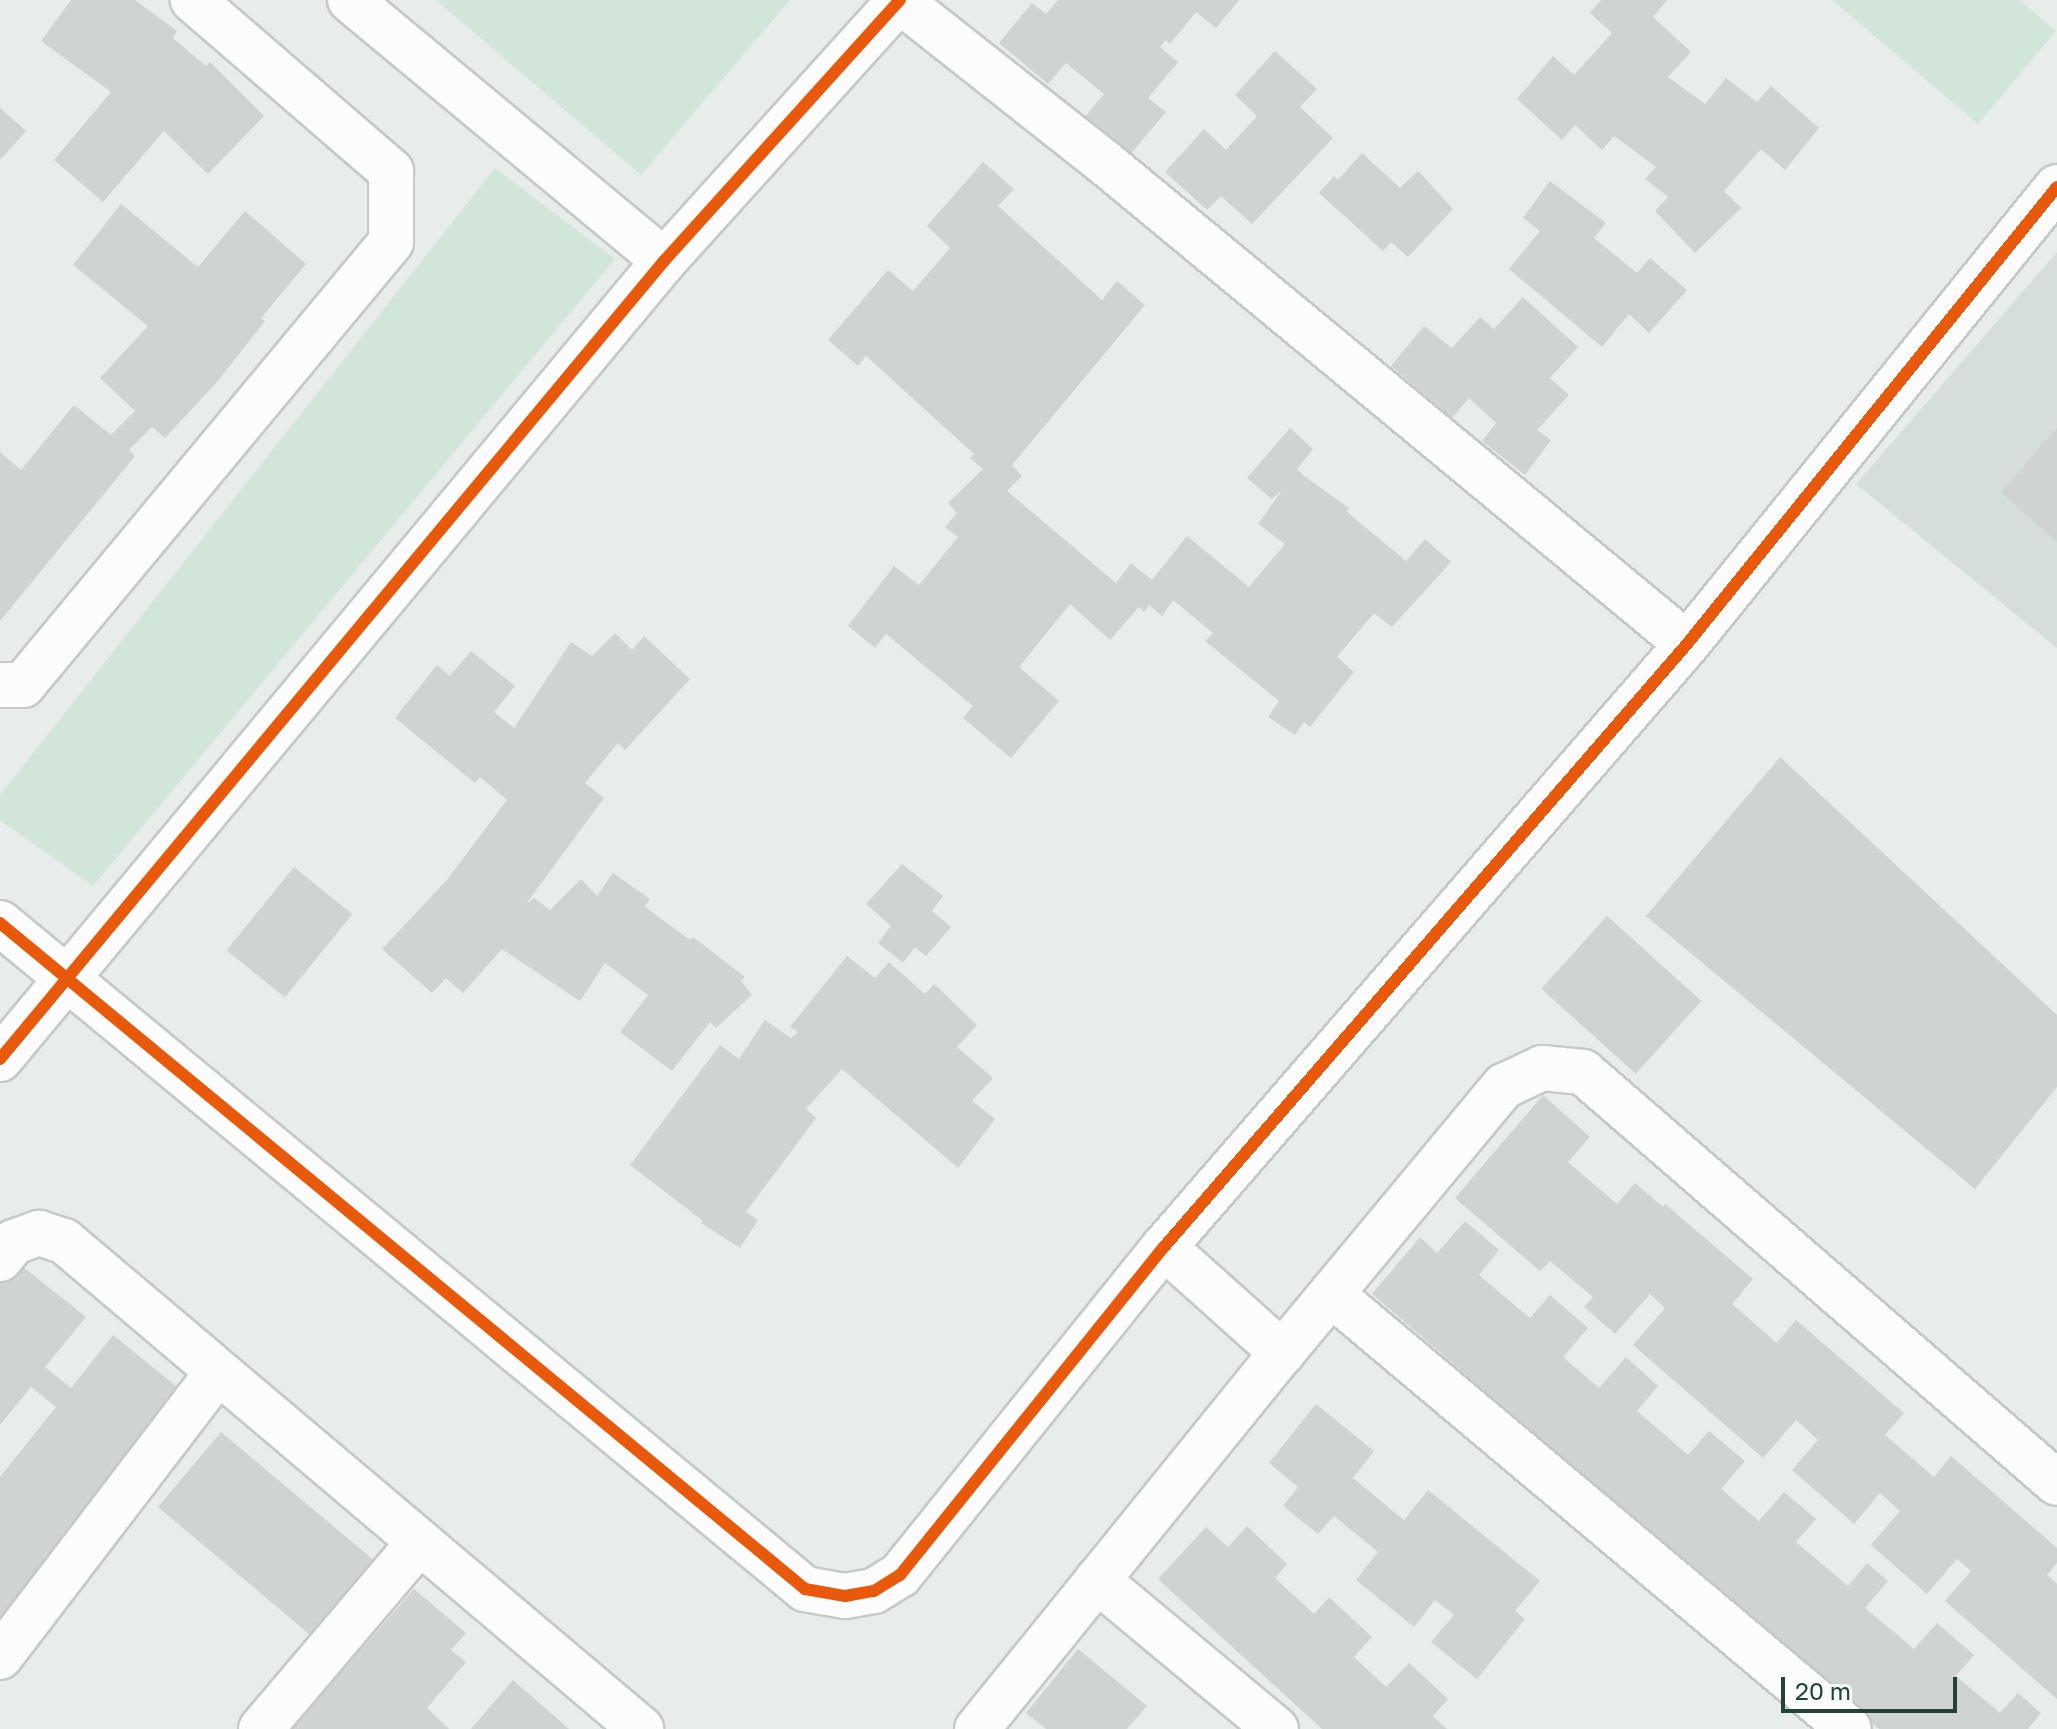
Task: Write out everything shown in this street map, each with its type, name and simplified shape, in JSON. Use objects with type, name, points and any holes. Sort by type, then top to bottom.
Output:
[{"type":"street","points":[[0,685],[23,685],[391,242],[391,171],[193,0]]},
{"type":"street","points":[[350,0],[664,261]]},
{"type":"street","points":[[0,1059],[664,261],[900,0],[1104,162],[1687,644]]},
{"type":"street","points":[[0,923],[805,1589],[845,1596],[874,1591],[900,1575],[1164,1247],[1687,644],[2057,187]]},
{"type":"street","points":[[977,1729],[1282,1353],[1504,1086],[1542,1068],[1583,1072],[2057,1483]]},
{"type":"street","points":[[0,1259],[14,1242],[39,1233],[64,1241],[641,1729]]},
{"type":"street","points":[[1164,1247],[1282,1353]]},
{"type":"street","points":[[1331,1294],[1849,1729]]},
{"type":"street","points":[[0,1657],[217,1373]]},
{"type":"street","points":[[261,1729],[419,1543]]},
{"type":"street","points":[[1097,1580],[1276,1729]]},
{"type":"shaded area","points":[[2057,252],[2057,648],[1856,484]]},
{"type":"green space","points":[[436,0],[790,0],[641,175]]},
{"type":"green space","points":[[1832,0],[2020,0],[2056,31],[1978,124]]},
{"type":"green space","points":[[495,168],[615,259],[93,886],[0,820],[0,795]]},
{"type":"building","points":[[71,0],[135,0],[177,31],[173,38],[206,66],[210,62],[264,116],[208,174],[164,131],[103,202],[54,160],[111,92],[41,41]]},
{"type":"building","points":[[1058,0],[1239,0],[1216,28],[1196,12],[1170,44],[1166,40],[1160,47],[1178,62],[1148,98],[1166,112],[1129,156],[1084,118],[1104,94],[1066,63],[1048,84],[999,43],[1032,3],[1046,14]]},
{"type":"building","points":[[1601,0],[1667,0],[1653,17],[1691,52],[1668,77],[1705,104],[1726,78],[1757,102],[1771,86],[1819,128],[1785,170],[1761,149],[1724,191],[1741,208],[1695,253],[1655,211],[1668,197],[1645,179],[1656,167],[1614,136],[1602,150],[1575,125],[1562,140],[1517,99],[1553,56],[1574,75],[1612,33],[1590,13]]},
{"type":"building","points":[[1275,51],[1317,89],[1300,107],[1333,138],[1252,224],[1221,196],[1207,210],[1165,172],[1204,129],[1226,150],[1257,116],[1235,95]]},
{"type":"building","points":[[0,108],[26,131],[0,160]]},
{"type":"building","points":[[1362,153],[1400,188],[1418,171],[1453,209],[1408,257],[1391,242],[1383,251],[1319,193],[1334,176],[1338,180]]},
{"type":"building","points":[[983,162],[1014,189],[998,206],[1102,300],[1117,281],[1145,305],[1012,465],[1022,476],[1007,491],[1116,583],[1131,563],[1152,580],[1187,536],[1249,587],[1285,544],[1258,524],[1283,489],[1272,499],[1247,478],[1290,428],[1313,449],[1297,469],[1349,508],[1347,512],[1406,561],[1425,539],[1451,562],[1392,627],[1374,613],[1337,657],[1354,672],[1310,727],[1304,722],[1295,735],[1268,717],[1279,701],[1205,641],[1213,633],[1173,600],[1162,616],[1149,605],[1144,612],[1139,607],[1110,640],[1070,604],[1019,667],[1059,701],[1011,758],[963,718],[973,706],[886,634],[875,648],[848,626],[894,566],[919,585],[958,537],[945,527],[957,513],[948,503],[983,469],[970,458],[974,454],[866,356],[858,366],[828,340],[888,270],[913,291],[950,248],[927,226]]},
{"type":"building","points":[[1550,181],[1606,223],[1594,238],[1637,273],[1650,258],[1687,290],[1649,333],[1629,314],[1602,347],[1509,269],[1540,231],[1523,218]]},
{"type":"building","points":[[121,204],[198,267],[245,211],[306,264],[261,318],[265,321],[217,382],[165,438],[152,427],[129,450],[135,456],[0,621],[0,452],[21,470],[74,405],[111,435],[135,411],[100,378],[148,326],[73,265]]},
{"type":"building","points":[[1523,297],[1578,347],[1550,378],[1569,395],[1537,430],[1551,440],[1525,475],[1482,441],[1496,423],[1469,398],[1452,418],[1391,366],[1424,326],[1452,348],[1480,317],[1494,329]]},
{"type":"building","points":[[2057,428],[2057,542],[2001,492]]},
{"type":"building","points":[[615,633],[632,650],[644,636],[690,679],[625,750],[618,743],[585,783],[604,798],[526,904],[534,898],[550,910],[581,879],[597,896],[613,873],[650,899],[645,907],[690,940],[693,937],[745,977],[741,981],[752,995],[716,1028],[710,1022],[672,1071],[620,1032],[648,995],[605,963],[580,1001],[502,949],[463,993],[446,978],[432,993],[382,949],[446,881],[507,800],[480,777],[475,783],[395,718],[437,665],[450,676],[471,651],[515,686],[494,712],[514,728],[571,642],[592,656]]},
{"type":"building","points":[[1780,757],[2057,1015],[2057,1087],[1975,1189],[1646,916]]},
{"type":"building","points":[[902,864],[943,896],[932,911],[951,927],[926,956],[915,947],[903,963],[878,943],[891,926],[866,904]]},
{"type":"building","points":[[294,867],[352,914],[285,997],[227,950]]},
{"type":"building","points":[[1607,916],[1701,1001],[1636,1074],[1541,989]]},
{"type":"building","points":[[847,956],[875,978],[889,962],[925,994],[934,984],[977,1025],[957,1047],[993,1078],[972,1101],[995,1119],[958,1168],[842,1069],[806,1109],[816,1118],[746,1212],[758,1220],[740,1248],[701,1223],[703,1221],[630,1165],[720,1045],[739,1059],[765,1020],[791,1038],[798,1032],[790,1027]]},
{"type":"building","points":[[1543,1095],[1590,1137],[1568,1162],[1617,1204],[1635,1183],[1663,1207],[1665,1204],[1753,1279],[1732,1304],[1777,1343],[1796,1320],[1904,1413],[1885,1435],[1934,1477],[1951,1456],[2057,1548],[2057,1563],[2047,1575],[2057,1584],[2057,1699],[1945,1601],[1971,1571],[1957,1559],[1927,1594],[1871,1545],[1900,1511],[1880,1493],[1854,1524],[1792,1470],[1818,1440],[1796,1420],[1763,1458],[1633,1345],[1665,1308],[1650,1294],[1615,1334],[1584,1307],[1593,1297],[1550,1261],[1540,1271],[1455,1198]]},
{"type":"building","points":[[1465,1221],[1499,1250],[1479,1275],[1530,1318],[1550,1295],[1588,1328],[1563,1357],[1599,1388],[1626,1357],[1658,1386],[1637,1411],[1688,1455],[1709,1431],[1745,1461],[1721,1489],[1759,1521],[1784,1492],[1816,1519],[1796,1542],[1848,1586],[1867,1563],[1888,1581],[1865,1608],[1914,1649],[1937,1623],[1974,1655],[1956,1676],[2000,1713],[2018,1693],[2041,1713],[2028,1729],[1879,1729],[1372,1294],[1420,1237],[1437,1253]]},
{"type":"building","points":[[13,1259],[86,1317],[45,1367],[71,1388],[113,1335],[187,1395],[0,1625],[0,1477],[56,1407],[31,1387],[0,1425],[0,1275]]},
{"type":"building","points":[[1316,1404],[1374,1451],[1353,1478],[1404,1520],[1428,1490],[1540,1581],[1515,1611],[1525,1619],[1477,1679],[1431,1642],[1454,1615],[1435,1600],[1414,1627],[1356,1580],[1378,1552],[1334,1516],[1318,1534],[1283,1506],[1298,1487],[1269,1463]]},
{"type":"building","points":[[221,1432],[381,1566],[318,1641],[158,1507]]},
{"type":"building","points":[[1247,1526],[1287,1564],[1275,1578],[1314,1614],[1329,1597],[1372,1637],[1354,1657],[1386,1687],[1409,1663],[1448,1699],[1433,1716],[1447,1729],[1322,1729],[1158,1579],[1206,1527],[1228,1547]]},
{"type":"building","points":[[414,1589],[466,1633],[451,1650],[466,1662],[427,1708],[449,1729],[291,1729]]},
{"type":"building","points":[[1078,1649],[1147,1706],[1127,1729],[1046,1729],[1026,1713]]},
{"type":"building","points":[[513,1680],[569,1729],[471,1729]]},
{"type":"cycle path","points":[[0,1059],[664,261],[900,0]]},
{"type":"cycle path","points":[[0,923],[805,1589],[845,1596],[874,1591],[900,1575],[1164,1247],[1687,644],[2057,187]]}]
